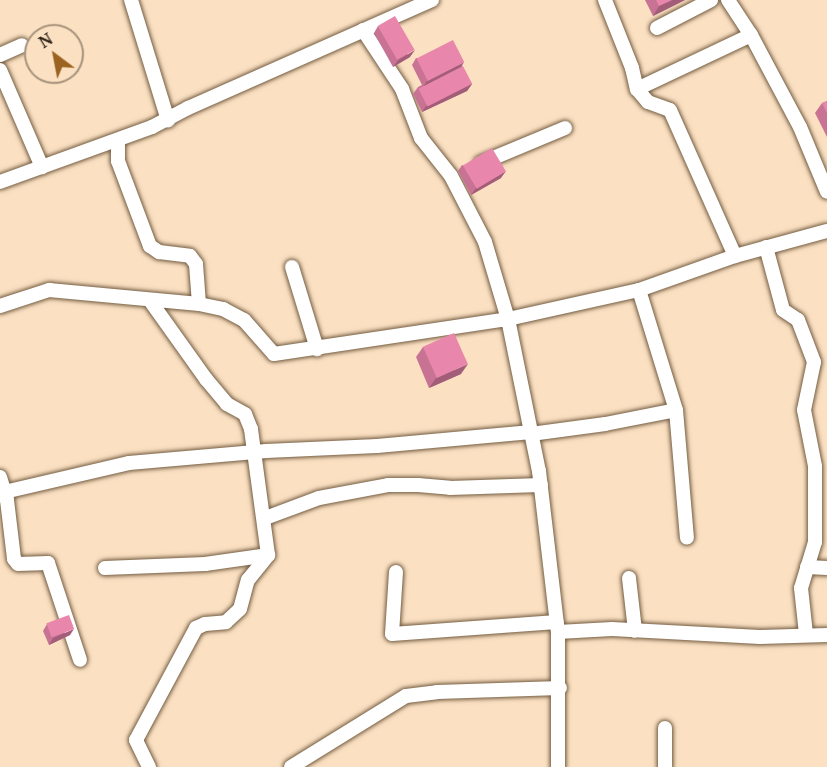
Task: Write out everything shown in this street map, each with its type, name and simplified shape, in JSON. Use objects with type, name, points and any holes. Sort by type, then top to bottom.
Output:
[{"type":"street","points":[[131,0],[168,120]]},
{"type":"street","points":[[0,182],[118,141],[168,120],[188,108],[432,0]]},
{"type":"street","points":[[604,0],[632,68],[637,89],[648,102],[670,110],[735,256]]},
{"type":"street","points":[[657,28],[711,0]]},
{"type":"street","points":[[728,0],[751,35],[800,127],[827,192]]},
{"type":"street","points":[[363,30],[402,89],[421,138],[462,172],[508,319],[541,484],[558,627],[560,688],[558,767]]},
{"type":"street","points":[[637,89],[751,35]]},
{"type":"street","points":[[0,55],[22,45]]},
{"type":"street","points":[[0,70],[42,167]]},
{"type":"street","points":[[462,172],[565,128]]},
{"type":"street","points":[[118,141],[118,161],[150,246],[159,252],[190,256],[196,264],[199,304]]},
{"type":"street","points":[[0,306],[50,290],[151,302],[199,304],[223,309],[244,320],[274,354],[508,319],[639,290],[735,256],[827,231]]},
{"type":"street","points":[[766,247],[783,310],[798,320],[814,363],[804,410],[815,466],[815,542],[801,588],[806,634]]},
{"type":"street","points":[[292,267],[318,349]]},
{"type":"street","points":[[639,290],[676,410],[687,538]]},
{"type":"street","points":[[149,767],[136,740],[196,628],[206,624],[226,622],[240,609],[248,580],[268,555],[252,452],[251,429],[245,414],[228,404],[206,379],[151,302]]},
{"type":"street","points":[[3,492],[129,463],[252,452],[377,446],[531,433],[605,424],[676,410]]},
{"type":"street","points":[[0,477],[14,559],[18,564],[48,564],[80,660]]},
{"type":"street","points":[[268,517],[319,498],[388,485],[450,488],[541,484]]},
{"type":"street","points":[[105,568],[205,564],[268,555]]},
{"type":"street","points":[[807,567],[827,568]]},
{"type":"street","points":[[396,572],[392,634],[558,627],[760,637],[827,635]]},
{"type":"street","points":[[629,578],[635,631]]},
{"type":"street","points":[[291,767],[406,696],[437,692],[560,688]]},
{"type":"street","points":[[665,728],[666,767]]},
{"type":"building","points":[[656,0],[672,0],[659,6]]},
{"type":"building","points":[[395,16],[414,50],[397,60],[378,26]]},
{"type":"building","points":[[453,40],[464,62],[428,81],[416,59]]},
{"type":"building","points":[[463,66],[472,84],[428,107],[418,89]]},
{"type":"building","points":[[827,101],[827,113],[822,103]]},
{"type":"building","points":[[492,148],[506,171],[477,189],[463,166]]},
{"type":"building","points":[[454,333],[468,364],[437,378],[423,347]]},
{"type":"building","points":[[69,615],[74,629],[52,637],[46,623]]}]
